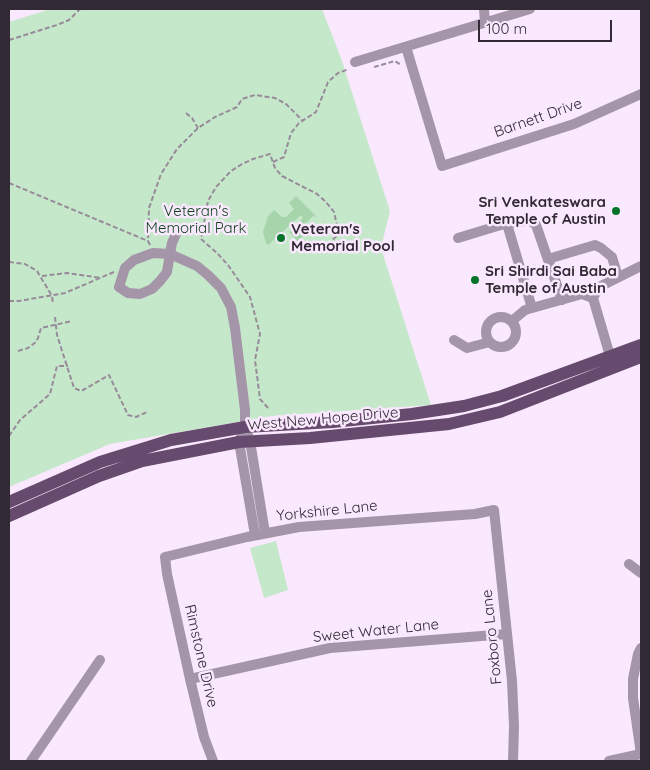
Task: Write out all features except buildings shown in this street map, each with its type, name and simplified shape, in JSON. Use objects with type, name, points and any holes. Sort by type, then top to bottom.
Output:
[{"type":"main road","name":"West New Hope Drive","points":[[9,502],[100,462],[171,440],[245,427],[333,422],[412,414],[464,406],[502,396],[641,345]]},
{"type":"main road","name":"West New Hope Drive","points":[[9,516],[99,476],[142,461],[245,442],[310,438],[450,424],[500,412],[641,358]]},
{"type":"street","points":[[484,9],[485,23]]},
{"type":"street","points":[[354,65],[530,9]]},
{"type":"street","name":"Barnett Drive","points":[[406,47],[442,166],[574,124],[641,94]]},
{"type":"street","points":[[458,238],[507,224],[529,220],[536,225],[562,300]]},
{"type":"street","points":[[507,224],[532,308]]},
{"type":"street","points":[[176,234],[170,254],[167,272],[152,289],[140,294],[128,293],[119,287],[125,268],[134,260],[153,253],[170,254],[197,266],[208,274],[220,288],[231,307],[245,410],[245,442],[260,534]]},
{"type":"street","points":[[548,260],[595,246],[601,248],[612,257],[618,277]]},
{"type":"street","points":[[610,356],[593,298],[599,287],[641,266]]},
{"type":"street","points":[[512,321],[526,310],[532,308],[582,294],[593,298]]},
{"type":"street","points":[[503,317],[512,321],[515,325],[516,335],[512,343],[508,346],[498,347],[490,342],[486,333],[493,319],[503,317]]},
{"type":"street","points":[[454,340],[467,348],[490,342]]},
{"type":"street","name":"Yorkshire Lane","points":[[165,557],[260,534],[330,524],[475,514],[494,510]]},
{"type":"street","name":"Foxboro Lane","points":[[494,510],[513,699],[513,761]]},
{"type":"street","name":"Rimstone Drive","points":[[165,557],[190,679],[204,736],[213,761]]},
{"type":"street","points":[[630,564],[641,573]]},
{"type":"street","name":"Sweet Water Lane","points":[[190,679],[330,648],[507,634]]},
{"type":"street","points":[[609,761],[641,754],[633,688],[638,654],[641,648]]},
{"type":"street","points":[[31,761],[100,660]]},
{"type":"path","points":[[9,40],[69,20],[80,9]]},
{"type":"path","points":[[367,68],[395,61],[402,67],[405,66]]},
{"type":"path","points":[[273,162],[284,157],[291,133],[298,123],[316,112],[328,82],[343,70],[354,65]]},
{"type":"path","points":[[146,247],[150,245],[148,241],[149,208],[161,174],[177,148],[198,128],[236,107],[242,99],[255,95],[275,98],[286,104],[303,121]]},
{"type":"path","points":[[186,113],[192,118],[198,128]]},
{"type":"path","points":[[268,408],[260,399],[256,360],[260,334],[250,297],[228,266],[201,239],[208,202],[222,180],[242,164],[270,154],[275,168],[282,176],[310,189],[326,202],[334,212],[338,234],[329,243]]},
{"type":"path","points":[[9,173],[9,183],[148,241]]},
{"type":"path","points":[[9,262],[24,264],[33,268],[42,276],[52,296],[53,304]]},
{"type":"path","points":[[9,301],[65,293],[116,272]]},
{"type":"path","points":[[42,276],[67,273],[102,278]]},
{"type":"path","points":[[55,317],[57,335],[74,388],[77,390],[85,389],[109,375],[128,415],[136,417],[147,412]]},
{"type":"path","points":[[18,351],[28,348],[36,342],[41,328],[72,321]]},
{"type":"path","points":[[9,436],[20,420],[50,394],[57,366],[68,366]]},
{"type":"green space","name":"Veteran's Memorial Park","points":[[50,9],[322,9],[341,58],[390,211],[381,248],[431,405],[272,416],[110,444],[9,487],[9,22]]},
{"type":"green space","points":[[276,541],[288,590],[264,598],[250,548]]},
{"type":"shaded area","points":[[296,196],[317,217],[313,216],[299,230],[304,235],[298,241],[294,242],[295,238],[289,232],[303,218],[301,215],[268,245],[263,232],[268,216],[274,210],[282,217],[286,217],[294,209],[289,203]]},
{"type":"place","name":"Sri Venkateswara Temple of Austin","points":[[616,211]]},
{"type":"place","name":"Veteran's Memorial Pool","points":[[281,238]]},
{"type":"place","name":"Sri Shirdi Sai Baba Temple of Austin","points":[[475,280]]}]
